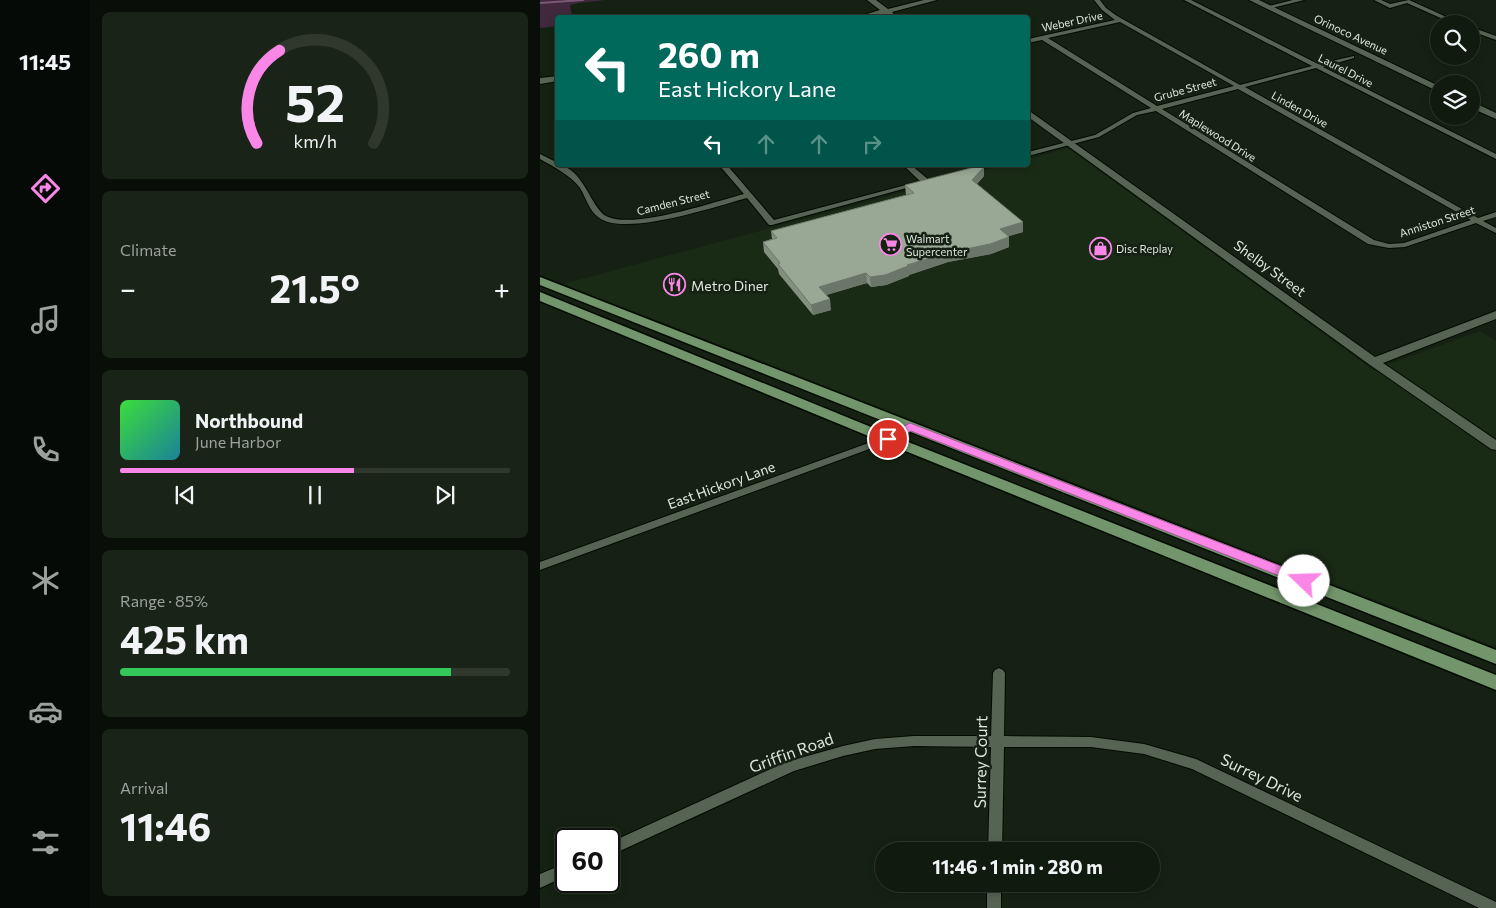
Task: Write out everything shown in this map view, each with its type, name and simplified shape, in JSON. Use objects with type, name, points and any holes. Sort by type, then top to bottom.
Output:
[{"type":"main road","points":[[540,280],[1496,657]]},
{"type":"main road","points":[[540,296],[888,439],[1496,683]]},
{"type":"street","points":[[871,0],[891,15]]},
{"type":"street","points":[[872,15],[933,0]]},
{"type":"street","name":"Linden Drive","points":[[1097,0],[1106,10],[1121,20],[1496,231]]},
{"type":"street","name":"Laurel Drive","points":[[1187,0],[1496,158]]},
{"type":"street","name":"Orinoco Avenue","points":[[1253,0],[1430,84]]},
{"type":"street","points":[[1268,7],[1301,0]]},
{"type":"street","points":[[1377,0],[1390,6],[1407,1],[1439,15]]},
{"type":"street","name":"Weber Drive","points":[[1030,40],[1121,20]]},
{"type":"street","points":[[1480,32],[1496,38]]},
{"type":"street","name":"Maplewood Drive","points":[[1042,37],[1366,240],[1384,246]]},
{"type":"street","name":"Grube Street","points":[[1030,153],[1097,136],[1128,116],[1352,57]]},
{"type":"street","points":[[540,81],[555,78]]},
{"type":"street","points":[[1480,108],[1496,116]]},
{"type":"street","name":"Shelby Street","points":[[1030,114],[1374,362],[1496,446]]},
{"type":"street","name":"Camden Street","points":[[540,156],[555,164]]},
{"type":"street","name":"Camden Street","points":[[560,167],[573,178],[601,216],[616,222],[644,222],[748,195]]},
{"type":"street","points":[[724,167],[772,223],[935,180]]},
{"type":"street","points":[[909,167],[926,182]]},
{"type":"street","points":[[961,172],[980,167]]},
{"type":"street","name":"Anniston Street","points":[[1384,246],[1405,245],[1496,214]]},
{"type":"street","points":[[1374,362],[1496,315]]},
{"type":"street","name":"East Hickory Lane","points":[[540,566],[888,439],[910,426]]},
{"type":"street","name":"Surrey Court","points":[[995,842],[999,673]]},
{"type":"street","name":"Griffin Road","points":[[620,845],[791,766],[842,750],[875,744],[907,742],[998,742]]},
{"type":"street","name":"Surrey Drive","points":[[998,742],[1105,743],[1144,749],[1176,758],[1208,770],[1494,908]]},
{"type":"street","points":[[540,881],[555,874]]},
{"type":"street","points":[[994,892],[994,908]]},
{"type":"shaded area","points":[[540,0],[605,0],[570,5],[572,15],[555,15],[555,26],[540,28]]},
{"type":"shaded area","points":[[1068,148],[1373,370],[1480,331],[1496,341],[1496,647],[563,284],[996,167],[1030,167],[1030,158]]},
{"type":"building","name":"Walmart Supercenter","points":[[975,167],[984,167],[972,180],[1023,222],[1000,229],[1009,237],[990,244],[947,253],[907,265],[885,275],[870,277],[866,273],[819,287],[830,299],[811,305],[763,242],[777,238],[771,231],[914,193],[905,185]]},
{"type":"waterway","points":[[540,3],[583,0]]},
{"type":"place","name":"Walmart Supercenter","points":[[890,244]]},
{"type":"place","name":"Disc Replay","points":[[1100,248]]},
{"type":"place","name":"Metro Diner","points":[[675,285]]},
{"type":"route","points":[[888,439],[910,426],[1304,581]]}]
